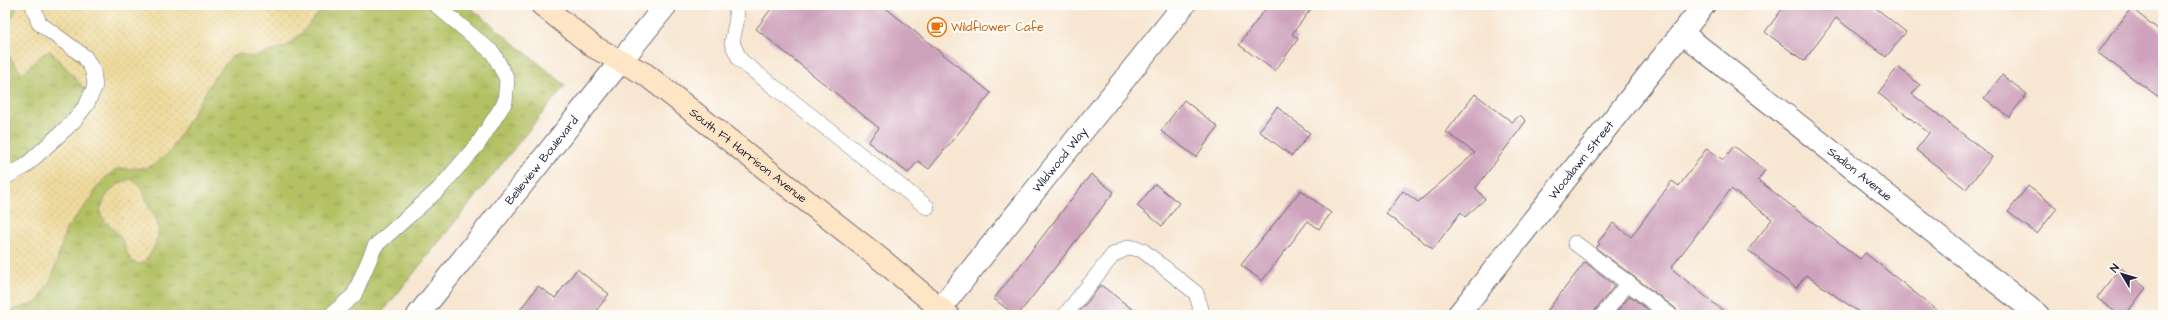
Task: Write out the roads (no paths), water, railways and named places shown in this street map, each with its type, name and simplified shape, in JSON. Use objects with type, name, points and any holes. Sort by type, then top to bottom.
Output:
[{"type":"main road","name":"South Ft Harrison Avenue","points":[[542,5],[594,47],[645,74],[883,261],[941,313]]},
{"type":"street","name":"Belleview Boulevard","points":[[418,315],[666,5]]},
{"type":"street","name":"Wildwood Way","points":[[941,313],[1184,5]]},
{"type":"street","name":"Woodlawn Street","points":[[1458,315],[1704,5]]},
{"type":"street","name":"Sadlon Avenue","points":[[1682,33],[2038,315]]},
{"type":"lane","points":[[5,177],[24,167],[72,122],[87,104],[95,86],[93,71],[85,58],[39,23],[33,5]]},
{"type":"lane","points":[[331,315],[354,295],[375,246],[439,189],[478,144],[505,102],[507,79],[493,53],[436,5]]},
{"type":"lane","points":[[735,5],[737,18],[732,43],[740,60],[927,208]]},
{"type":"lane","points":[[1575,243],[1670,315]]},
{"type":"lane","points":[[1065,315],[1113,255],[1129,247],[1142,250],[1196,293],[1200,309],[1198,315]]},
{"type":"lane","points":[[1603,315],[1628,283]]},
{"type":"place","name":"Wildflower Cafe","points":[[937,27]]}]
